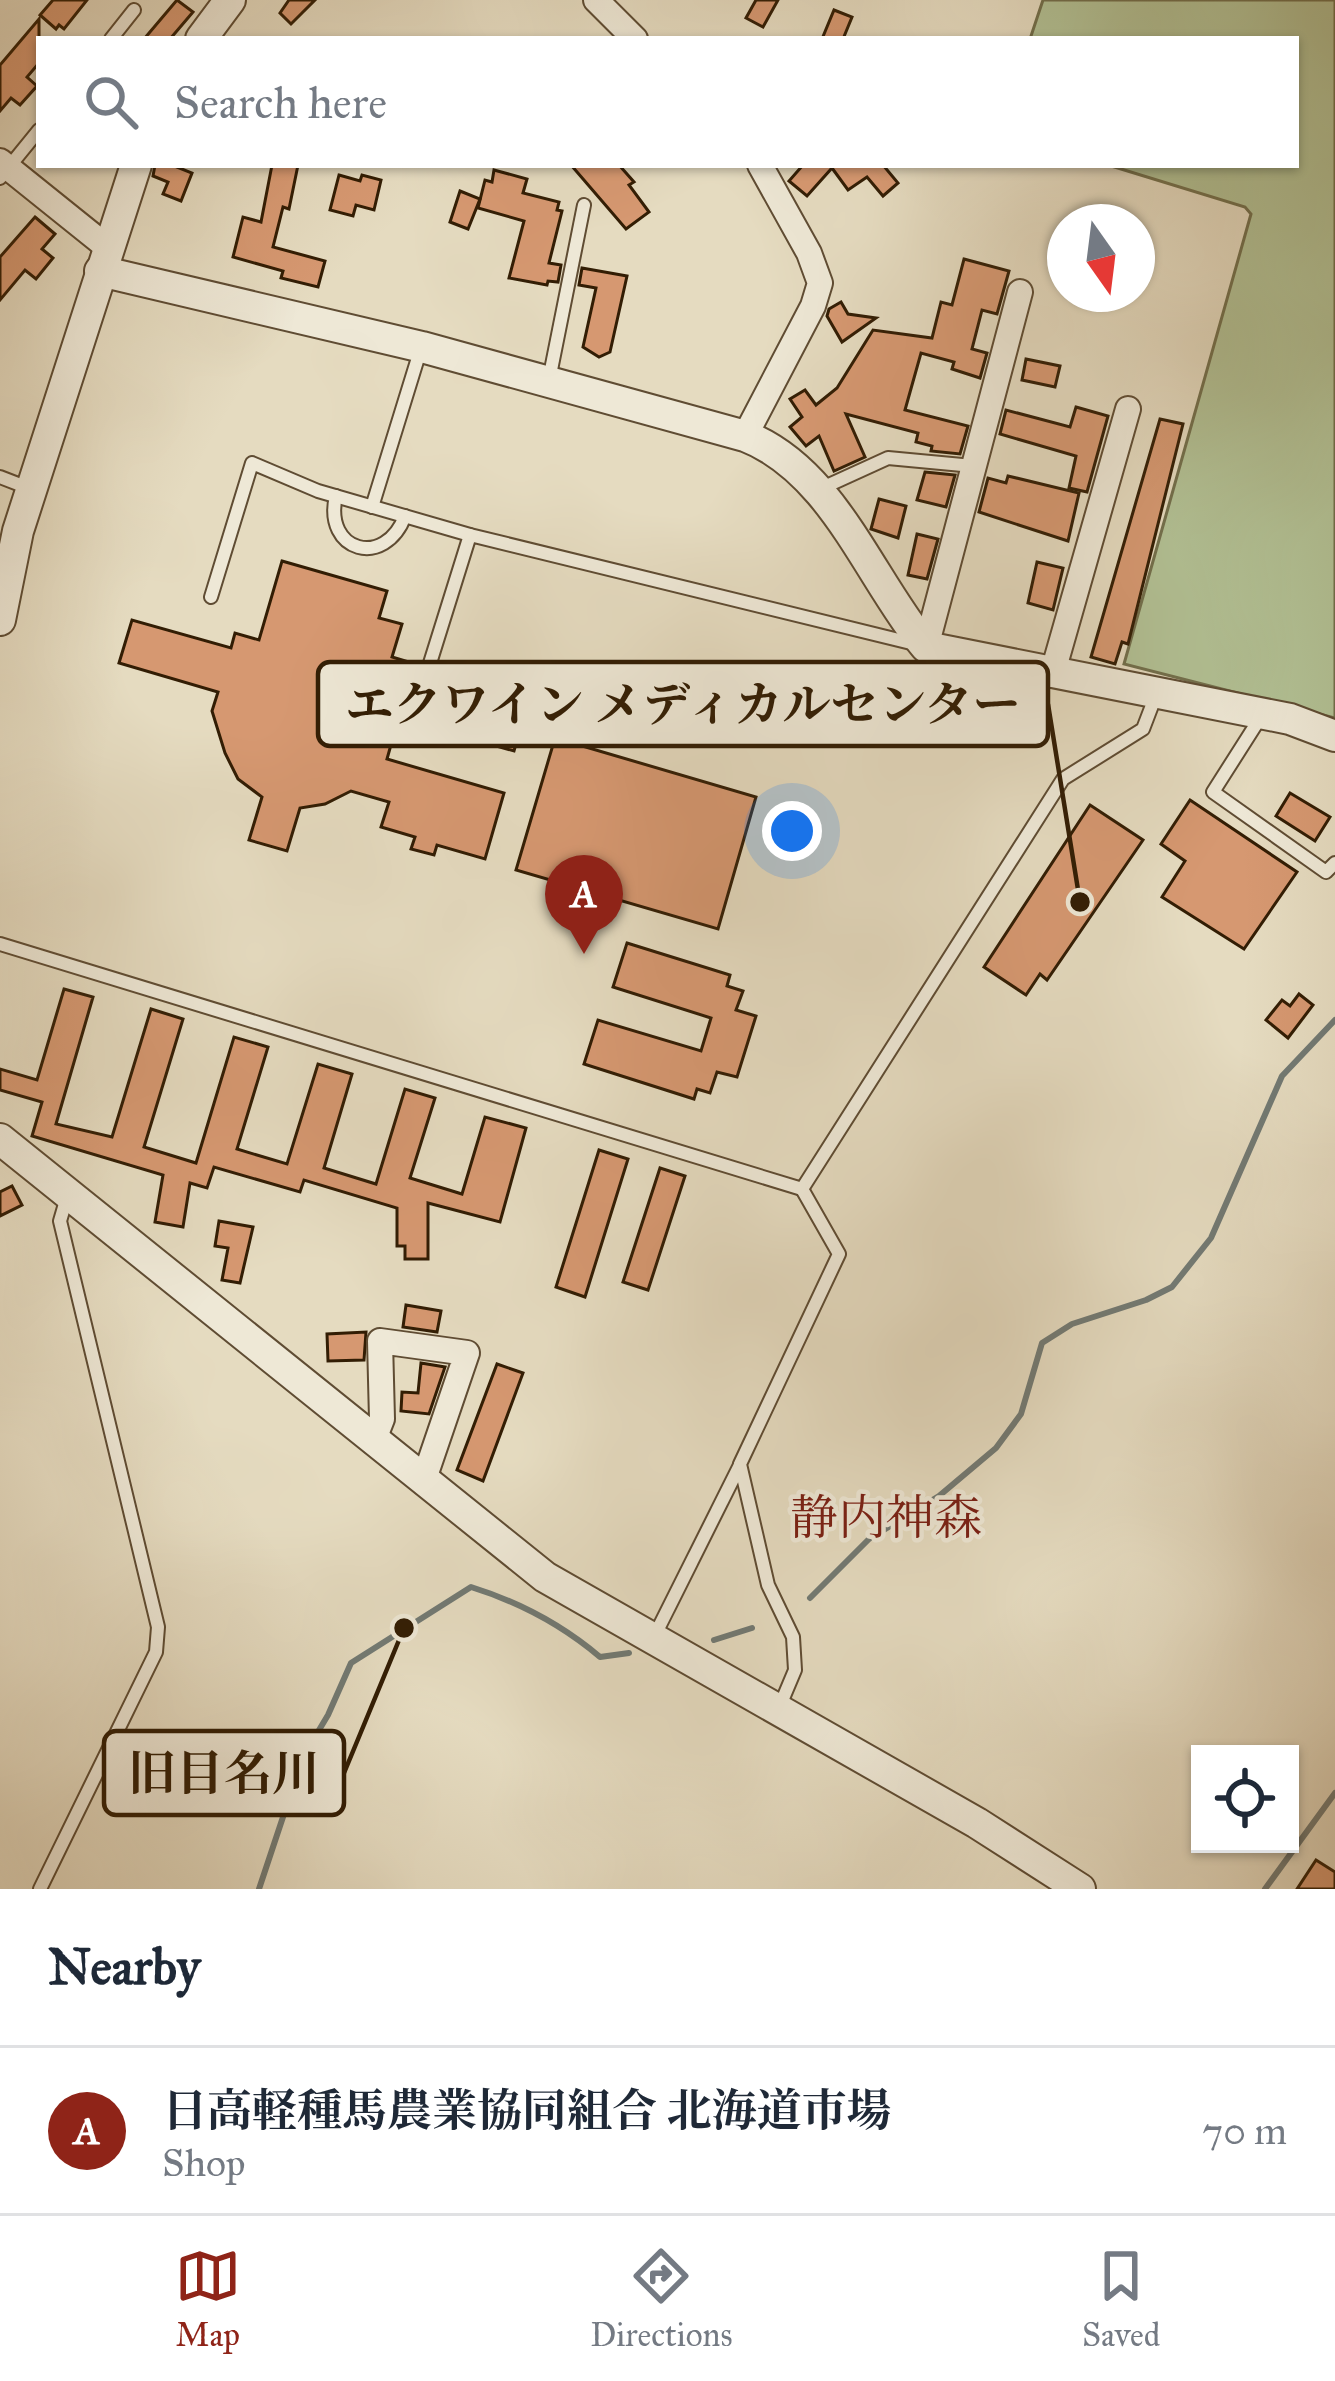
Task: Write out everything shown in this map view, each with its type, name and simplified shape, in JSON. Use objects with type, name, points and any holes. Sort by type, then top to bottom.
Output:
[{"type":"street","points":[[203,36],[230,0]]},
{"type":"street","points":[[596,0],[631,36]]},
{"type":"street","points":[[0,620],[31,489],[135,168]]},
{"type":"street","points":[[745,436],[813,306],[820,283],[762,168]]},
{"type":"street","points":[[3,169],[104,259],[776,448],[817,490],[926,647],[1290,719],[1335,736]]},
{"type":"street","points":[[926,647],[1020,292]]},
{"type":"street","points":[[1052,674],[1128,410]]},
{"type":"street","points":[[0,1139],[545,1576],[977,1823],[1080,1889]]},
{"type":"street","points":[[374,1442],[382,1420],[380,1341],[467,1353],[423,1482]]},
{"type":"lane","points":[[113,36],[134,10]]},
{"type":"lane","points":[[3,169],[36,133]]},
{"type":"lane","points":[[549,382],[584,205]]},
{"type":"lane","points":[[372,507],[422,347]]},
{"type":"lane","points":[[817,490],[888,458],[974,466]]},
{"type":"lane","points":[[211,597],[252,463],[336,496],[470,536],[926,647]]},
{"type":"lane","points":[[0,476],[31,489]]},
{"type":"lane","points":[[336,496],[332,514],[337,531],[350,544],[367,549],[385,545],[398,533],[404,516]]},
{"type":"lane","points":[[426,676],[470,536]]},
{"type":"lane","points":[[802,1189],[1063,779],[1143,729],[1156,695]]},
{"type":"lane","points":[[1262,715],[1213,792],[1326,872],[1335,862]]},
{"type":"lane","points":[[0,944],[802,1189],[839,1254],[653,1638]]},
{"type":"lane","points":[[40,1889],[156,1652],[158,1627],[60,1221],[68,1195]]},
{"type":"lane","points":[[740,1464],[768,1585],[793,1637],[795,1670],[778,1710]]},
{"type":"green space","points":[[1043,0],[1335,0],[1335,718],[1124,664],[1251,214],[1245,207],[1118,168],[1299,168],[1299,36],[1031,36]]},
{"type":"building","points":[[53,0],[87,0],[64,29],[59,25],[56,29],[40,15]]},
{"type":"building","points":[[177,0],[193,12],[173,36],[147,36]]},
{"type":"building","points":[[289,0],[315,0],[291,24],[280,13]]},
{"type":"building","points":[[756,0],[778,0],[763,27],[746,18]]},
{"type":"building","points":[[834,10],[852,17],[844,36],[823,36]]},
{"type":"building","points":[[39,19],[36,66],[27,77],[36,87],[20,105],[11,98],[0,111],[0,65]]},
{"type":"building","points":[[154,168],[192,173],[181,201],[163,194],[168,182],[153,176]]},
{"type":"building","points":[[271,168],[297,168],[289,209],[283,207],[273,247],[325,261],[318,287],[281,278],[283,271],[233,257],[243,217],[261,222]]},
{"type":"building","points":[[574,168],[622,168],[634,182],[629,185],[649,212],[626,229]]},
{"type":"building","points":[[800,168],[832,168],[807,196],[789,181]]},
{"type":"building","points":[[832,168],[886,168],[898,183],[883,196],[867,177],[848,190]]},
{"type":"building","points":[[494,170],[527,179],[523,193],[559,202],[557,210],[562,211],[549,263],[561,265],[558,282],[547,285],[509,278],[524,221],[478,208],[485,180],[492,182]]},
{"type":"building","points":[[339,175],[381,180],[374,210],[356,205],[353,216],[330,210]]},
{"type":"building","points":[[460,191],[480,199],[468,229],[450,222]]},
{"type":"building","points":[[35,217],[55,234],[42,249],[53,258],[36,279],[25,270],[0,300],[0,257]]},
{"type":"building","points":[[964,259],[1009,271],[997,314],[982,310],[972,349],[987,353],[980,378],[952,369],[954,362],[921,353],[905,410],[968,426],[960,454],[931,451],[932,446],[916,442],[918,433],[846,414],[865,457],[834,471],[819,436],[806,446],[790,427],[802,417],[790,399],[805,390],[816,405],[837,388],[873,330],[932,338],[941,302],[952,305]]},
{"type":"building","points":[[582,268],[627,276],[610,352],[599,357],[583,347],[596,288],[579,285]]},
{"type":"building","points":[[841,302],[848,314],[876,318],[842,342],[827,316]]},
{"type":"building","points":[[1026,359],[1060,366],[1055,387],[1022,380]]},
{"type":"building","points":[[1076,407],[1108,416],[1087,492],[1069,488],[1076,456],[1000,434],[1006,410],[1070,427]]},
{"type":"building","points":[[1160,419],[1183,424],[1128,644],[1122,642],[1115,664],[1091,657]]},
{"type":"building","points":[[925,472],[955,475],[946,507],[917,500]]},
{"type":"building","points":[[1008,476],[1079,493],[1068,541],[979,512],[988,478],[1006,483]]},
{"type":"building","points":[[879,499],[906,506],[898,538],[871,529]]},
{"type":"building","points":[[917,534],[938,539],[927,579],[908,575]]},
{"type":"building","points":[[282,561],[387,591],[379,618],[402,624],[392,657],[419,665],[416,677],[422,686],[434,683],[440,666],[531,692],[514,751],[440,730],[446,710],[404,698],[387,759],[504,793],[485,859],[437,845],[434,855],[411,849],[415,837],[381,827],[389,802],[351,791],[325,804],[300,808],[287,851],[249,840],[262,797],[238,779],[225,753],[212,711],[218,692],[119,663],[132,620],[231,648],[235,633],[259,640]]},
{"type":"building","points":[[1037,562],[1063,568],[1053,610],[1028,603]]},
{"type":"building","points":[[555,738],[756,797],[718,929],[516,870]]},
{"type":"building","points":[[1290,793],[1330,817],[1315,841],[1276,816]]},
{"type":"building","points":[[1190,800],[1297,872],[1244,949],[1162,897],[1185,861],[1161,844]]},
{"type":"building","points":[[1090,805],[1143,840],[1047,980],[1040,974],[1026,995],[984,967]]},
{"type":"building","points":[[627,943],[730,975],[727,986],[743,991],[736,1010],[756,1016],[737,1077],[717,1072],[710,1093],[697,1089],[694,1099],[584,1064],[598,1020],[701,1051],[711,1018],[613,987]]},
{"type":"building","points":[[64,989],[93,997],[56,1124],[112,1137],[151,1009],[183,1019],[144,1147],[196,1163],[234,1037],[268,1047],[237,1149],[287,1164],[318,1064],[352,1074],[324,1168],[376,1184],[405,1089],[435,1098],[410,1178],[462,1194],[485,1117],[526,1128],[500,1222],[428,1203],[428,1259],[405,1259],[405,1246],[397,1246],[397,1208],[304,1180],[300,1192],[214,1167],[207,1188],[190,1183],[183,1227],[155,1222],[163,1175],[32,1136],[42,1102],[0,1090],[0,1069],[37,1080]]},
{"type":"building","points":[[1299,994],[1313,1005],[1288,1038],[1266,1020],[1282,1000],[1290,1006]]},
{"type":"building","points":[[599,1150],[628,1159],[585,1297],[556,1287]]},
{"type":"building","points":[[660,1168],[685,1176],[648,1290],[623,1282]]},
{"type":"building","points":[[12,1186],[22,1205],[0,1216],[0,1192]]},
{"type":"building","points":[[219,1221],[253,1227],[240,1283],[222,1280],[228,1248],[215,1246]]},
{"type":"building","points":[[406,1305],[441,1311],[437,1332],[403,1327]]},
{"type":"building","points":[[366,1332],[364,1360],[328,1361],[327,1334]]},
{"type":"building","points":[[421,1363],[445,1367],[429,1414],[401,1411],[402,1392],[418,1393]]},
{"type":"building","points":[[497,1364],[523,1373],[483,1481],[457,1470]]},
{"type":"building","points":[[1316,1860],[1335,1872],[1335,1889],[1297,1889]]},
{"type":"waterway","points":[[810,1598],[869,1539],[939,1496],[996,1448],[1021,1414],[1042,1343],[1072,1324],[1172,1287],[1211,1238],[1282,1076],[1335,1020]]},
{"type":"waterway","points":[[259,1889],[303,1757],[351,1663],[471,1587],[539,1615],[600,1657],[629,1653]]},
{"type":"waterway","points":[[714,1640],[752,1628]]},
{"type":"waterway","points":[[1265,1889],[1335,1793]]},
{"type":"place","name":"エクワイン メディカルセンター","points":[[1080,902]]},
{"type":"place","name":"日高軽種馬農業協同組合 北海道市場","points":[[584,954]]},
{"type":"place","name":"旧目名川","points":[[404,1628]]},
{"type":"district","name":"静内神森","points":[[886,1517]]}]
